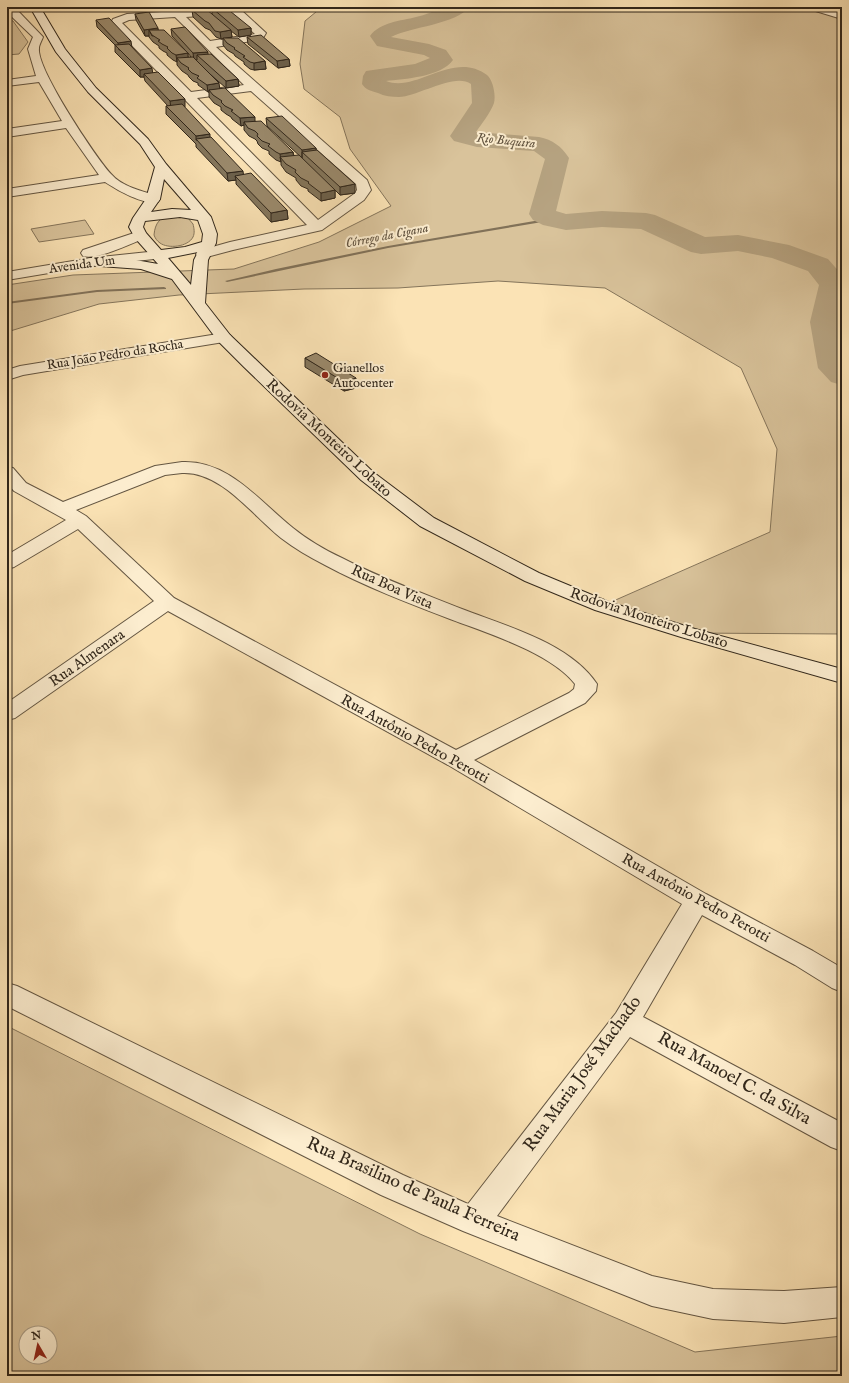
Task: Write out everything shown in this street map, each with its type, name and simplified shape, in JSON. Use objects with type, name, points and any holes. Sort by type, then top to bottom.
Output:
[{"type":"street","points":[[35,7],[60,50],[92,90],[144,142],[161,167],[202,215],[207,244],[199,278],[198,302]]},
{"type":"street","points":[[812,7],[842,16]]},
{"type":"street","points":[[208,45],[254,38],[259,36],[261,33],[238,12],[219,10],[127,17],[119,20],[117,24],[188,96],[319,224]]},
{"type":"street","points":[[7,11],[15,14],[38,37],[52,36]]},
{"type":"street","points":[[177,13],[208,45],[253,87],[362,183],[364,187],[364,190],[359,197],[319,224],[235,235],[207,244]]},
{"type":"street","points":[[38,37],[33,49],[42,78],[69,124],[107,178],[124,189],[202,215]]},
{"type":"street","points":[[60,50],[60,61],[70,81]]},
{"type":"street","points":[[7,83],[42,78]]},
{"type":"street","points":[[188,96],[253,87]]},
{"type":"street","points":[[101,114],[135,134]]},
{"type":"street","points":[[7,133],[69,124]]},
{"type":"street","points":[[7,267],[94,251],[140,235],[136,227],[140,218],[153,199],[161,167]]},
{"type":"street","points":[[7,193],[107,178]]},
{"type":"street","points":[[140,218],[178,212],[202,215]]},
{"type":"street","name":"Avenida Um","points":[[7,276],[91,262],[186,251],[207,244],[230,246],[319,224]]},
{"type":"street","name":"Rodovia Monteiro Lobato","points":[[140,235],[177,276],[224,338],[367,476],[427,522],[532,576],[602,606],[688,633],[842,676]]},
{"type":"street","points":[[91,262],[141,265],[153,267],[177,276]]},
{"type":"street","name":"Rua João Pedro da Rocha","points":[[7,375],[20,371],[95,358],[224,338]]},
{"type":"street","name":"Rua Boa Vista","points":[[7,563],[70,515],[161,470],[176,467],[202,468],[213,472],[239,491],[287,533],[319,555],[395,589],[534,646],[576,670],[583,677],[586,684],[585,691],[577,698],[456,760]]},
{"type":"street","name":"Rua Antônio Pedro Perotti","points":[[7,472],[20,487],[70,515],[167,602],[435,750],[456,760],[697,901],[804,958],[842,981]]},
{"type":"street","name":"Rua Almenara","points":[[7,714],[167,602]]},
{"type":"street","name":"Rua Maria José Machado","points":[[474,1221],[626,1021],[697,901]]},
{"type":"street","name":"Rua Brasilino de Paula Ferreira","points":[[7,994],[392,1185],[474,1221],[652,1291],[713,1304],[784,1307],[842,1302]]},
{"type":"street","name":"Rua Manoel C. da Silva","points":[[626,1021],[842,1138]]},
{"type":"shaded area","points":[[322,7],[842,7],[842,634],[688,633],[602,606],[770,532],[777,449],[741,368],[605,288],[498,281],[398,288],[304,289],[179,295],[99,304],[7,332],[7,285],[73,275],[234,269],[319,242],[391,206],[350,149],[340,117],[304,89],[300,64],[305,21]]},
{"type":"shaded area","points":[[7,19],[13,21],[28,42],[19,54],[7,55]]},
{"type":"shaded area","points":[[171,215],[188,218],[193,224],[194,235],[187,243],[178,246],[168,246],[160,243],[154,235],[159,221],[164,217]]},
{"type":"shaded area","points":[[85,220],[94,234],[39,242],[31,229]]},
{"type":"shaded area","points":[[7,1026],[420,1234],[695,1352],[842,1336],[842,1376],[7,1376]]},
{"type":"building","points":[[225,7],[251,28],[238,30],[212,8]]},
{"type":"building","points":[[206,9],[231,30],[220,32],[215,31],[209,23],[192,10]]},
{"type":"building","points":[[149,12],[158,28],[144,30],[135,14]]},
{"type":"building","points":[[109,18],[131,41],[118,43],[96,20]]},
{"type":"building","points":[[185,27],[208,52],[193,53],[171,29]]},
{"type":"building","points":[[149,30],[164,30],[188,53],[176,55],[172,53],[167,48],[168,47],[152,35]]},
{"type":"building","points":[[261,35],[289,59],[277,61],[247,37]]},
{"type":"building","points":[[223,38],[238,38],[265,61],[254,63],[250,62]]},
{"type":"building","points":[[129,44],[152,68],[140,70],[115,45]]},
{"type":"building","points":[[211,54],[238,79],[226,81],[197,55]]},
{"type":"building","points":[[193,57],[219,83],[207,85],[197,78],[199,76],[192,73],[188,69],[189,68],[181,63],[177,58]]},
{"type":"building","points":[[158,72],[185,99],[170,101],[144,74]]},
{"type":"building","points":[[225,88],[255,117],[240,118],[231,111],[233,110],[225,106],[221,102],[222,101],[213,95],[209,90]]},
{"type":"building","points":[[182,104],[210,134],[196,136],[166,106]]},
{"type":"building","points":[[282,116],[316,148],[302,150],[266,118]]},
{"type":"building","points":[[261,121],[293,152],[280,154],[276,152],[268,146],[270,144],[262,141],[257,136],[258,134],[248,128],[244,122]]},
{"type":"building","points":[[211,137],[243,171],[227,173],[196,139]]},
{"type":"building","points":[[317,150],[355,184],[340,187],[302,152]]},
{"type":"building","points":[[299,155],[335,190],[321,193],[308,183],[309,182],[301,178],[295,172],[296,170],[286,164],[280,157]]},
{"type":"building","points":[[251,173],[287,210],[271,213],[235,176]]},
{"type":"building","points":[[316,353],[356,378],[344,382],[305,358]]},
{"type":"waterway","name":"Rio Buquira","points":[[459,7],[424,21],[395,28],[380,36],[384,42],[429,50],[439,54],[442,60],[427,68],[374,76],[373,84],[387,89],[400,90],[412,88],[447,76],[459,74],[471,75],[477,78],[482,82],[483,103],[462,136],[477,140],[539,144],[550,150],[557,158],[542,214],[552,219],[566,222],[602,219],[646,221],[701,246],[738,243],[779,251],[818,265],[834,284],[825,322],[834,368],[842,375]]},
{"type":"waterway","name":"Córrego da Cigana","points":[[227,281],[388,247],[552,219]]},
{"type":"waterway","name":"Córrego da Cigana","points":[[7,303],[97,291],[164,288]]},
{"type":"place","name":"Gianellos Autocenter","points":[[325,375]]}]
